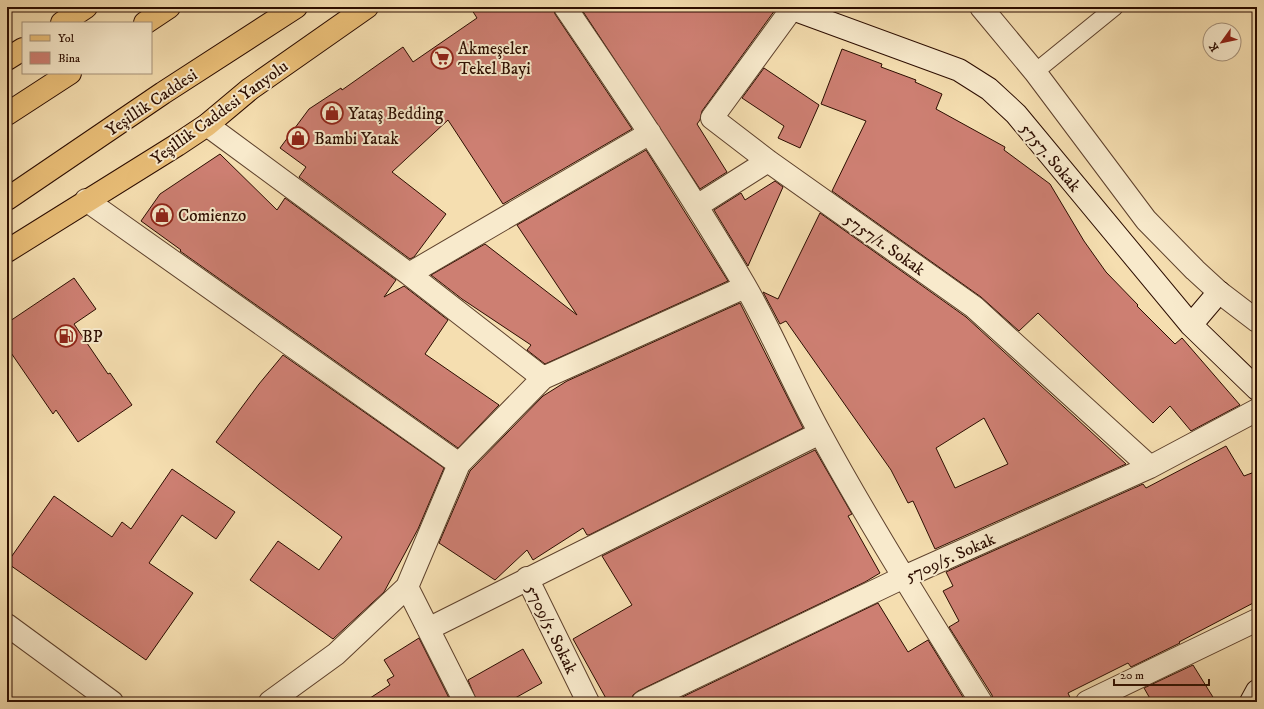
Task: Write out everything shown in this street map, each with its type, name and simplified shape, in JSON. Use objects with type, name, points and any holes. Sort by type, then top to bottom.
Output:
[{"type":"main road","points":[[64,22],[86,7]]},
{"type":"main road","points":[[147,22],[170,7]]},
{"type":"main road","name":"Yeşillik Caddesi","points":[[7,199],[163,93],[296,7]]},
{"type":"main road","name":"Yeşillik Caddesi Yanyolu","points":[[7,251],[207,125],[250,89],[367,7]]},
{"type":"main road","points":[[7,59],[22,50]]},
{"type":"main road","points":[[7,114],[68,74]]},
{"type":"street","points":[[565,7],[697,206],[745,287],[820,433],[904,577],[981,702]]},
{"type":"street","points":[[981,7],[1035,72],[1146,220],[1219,292],[1257,321]]},
{"type":"street","name":"5757/1. Sokak","points":[[789,8],[712,118],[768,161],[974,307],[1150,467]]},
{"type":"street","name":"5757. Sokak","points":[[789,8],[959,70],[988,89],[1016,114],[1191,324],[1257,389]]},
{"type":"street","points":[[207,125],[409,274],[543,378]]},
{"type":"street","points":[[409,274],[650,133]]},
{"type":"street","points":[[697,206],[768,161]]},
{"type":"street","points":[[86,200],[459,464]]},
{"type":"street","points":[[284,698],[336,654],[407,587],[459,464],[543,378],[745,287]]},
{"type":"street","points":[[1191,324],[1219,292]]},
{"type":"street","name":"5709/5. Sokak","points":[[643,702],[904,577],[1150,467],[1257,410]]},
{"type":"street","points":[[428,629],[820,433]]},
{"type":"street","name":"5709/5. Sokak","points":[[528,578],[588,702]]},
{"type":"street","points":[[407,587],[465,702]]},
{"type":"street","points":[[1087,702],[1257,620]]},
{"type":"street","points":[[7,625],[112,702]]},
{"type":"street","points":[[1251,702],[1257,691]]},
{"type":"lane","points":[[1035,72],[1115,7]]},
{"type":"building","points":[[470,7],[553,7],[555,14],[632,129],[503,204],[448,120],[392,172],[446,214],[414,257],[410,259],[299,177],[306,167],[280,148],[309,109],[341,88],[342,90],[403,47],[413,62],[477,18]]},
{"type":"building","points":[[580,7],[775,7],[775,10],[702,111],[700,120],[697,124],[727,172],[700,189]]},
{"type":"building","points":[[842,49],[882,64],[881,67],[916,80],[915,82],[942,94],[936,109],[1005,147],[1004,150],[1050,184],[1084,241],[1106,272],[1175,344],[1182,338],[1240,405],[1191,431],[1170,406],[1153,423],[1038,313],[1019,331],[981,297],[832,191],[866,121],[821,104]]},
{"type":"building","points":[[764,68],[819,105],[800,148],[778,138],[784,126],[742,98]]},
{"type":"building","points":[[646,150],[728,281],[545,364],[527,350],[531,345],[462,299],[431,275],[485,244],[577,315],[517,225]]},
{"type":"building","points":[[220,154],[277,210],[285,198],[396,280],[384,297],[404,286],[448,320],[425,354],[499,405],[458,448],[180,251],[181,250],[141,221],[160,194]]},
{"type":"building","points":[[775,181],[783,187],[748,266],[714,210],[741,193],[745,200]]},
{"type":"building","points":[[820,213],[966,317],[1126,464],[935,549],[913,501],[908,503],[891,470],[786,321],[780,324],[763,292],[778,299]],"holes":[[[984,418],[1008,464],[955,488],[936,448]]]},
{"type":"building","points":[[74,278],[96,309],[74,324],[108,374],[110,373],[132,405],[78,442],[56,410],[53,414],[7,347],[7,323]]},
{"type":"building","points":[[740,303],[803,428],[589,535],[587,535],[583,528],[533,560],[527,550],[495,580],[439,543],[470,471],[543,396],[567,381]]},
{"type":"building","points":[[283,355],[444,468],[418,529],[384,592],[333,639],[250,580],[278,541],[319,570],[342,537],[216,442],[259,384]]},
{"type":"building","points":[[1226,446],[1244,476],[1257,471],[1257,601],[1179,642],[1180,643],[1131,667],[1128,663],[1068,693],[1072,702],[993,702],[992,695],[949,627],[959,621],[943,591],[953,586],[946,572],[1143,484],[1146,488]]},
{"type":"building","points":[[815,450],[852,514],[848,516],[880,573],[865,582],[638,691],[633,695],[631,702],[608,702],[573,639],[632,605],[602,556]]},
{"type":"building","points":[[172,469],[235,512],[216,539],[182,515],[149,563],[193,593],[146,660],[7,563],[54,496],[112,537],[122,522],[131,529]]},
{"type":"building","points":[[878,603],[908,652],[928,640],[966,702],[672,702]]},
{"type":"building","points":[[419,638],[451,702],[364,702],[390,685],[387,680],[394,676],[384,660]]},
{"type":"building","points":[[523,649],[542,683],[508,702],[477,702],[468,680]]},
{"type":"building","points":[[1193,665],[1216,702],[1152,702],[1144,688]]},
{"type":"place","name":"Akmeşeler Tekel Bayi","points":[[442,58]]},
{"type":"place","name":"Yataş Bedding","points":[[332,113]]},
{"type":"place","name":"Bambi Yatak","points":[[298,138]]},
{"type":"place","name":"Comienzo","points":[[162,215]]},
{"type":"place","name":"BP","points":[[66,336]]}]
